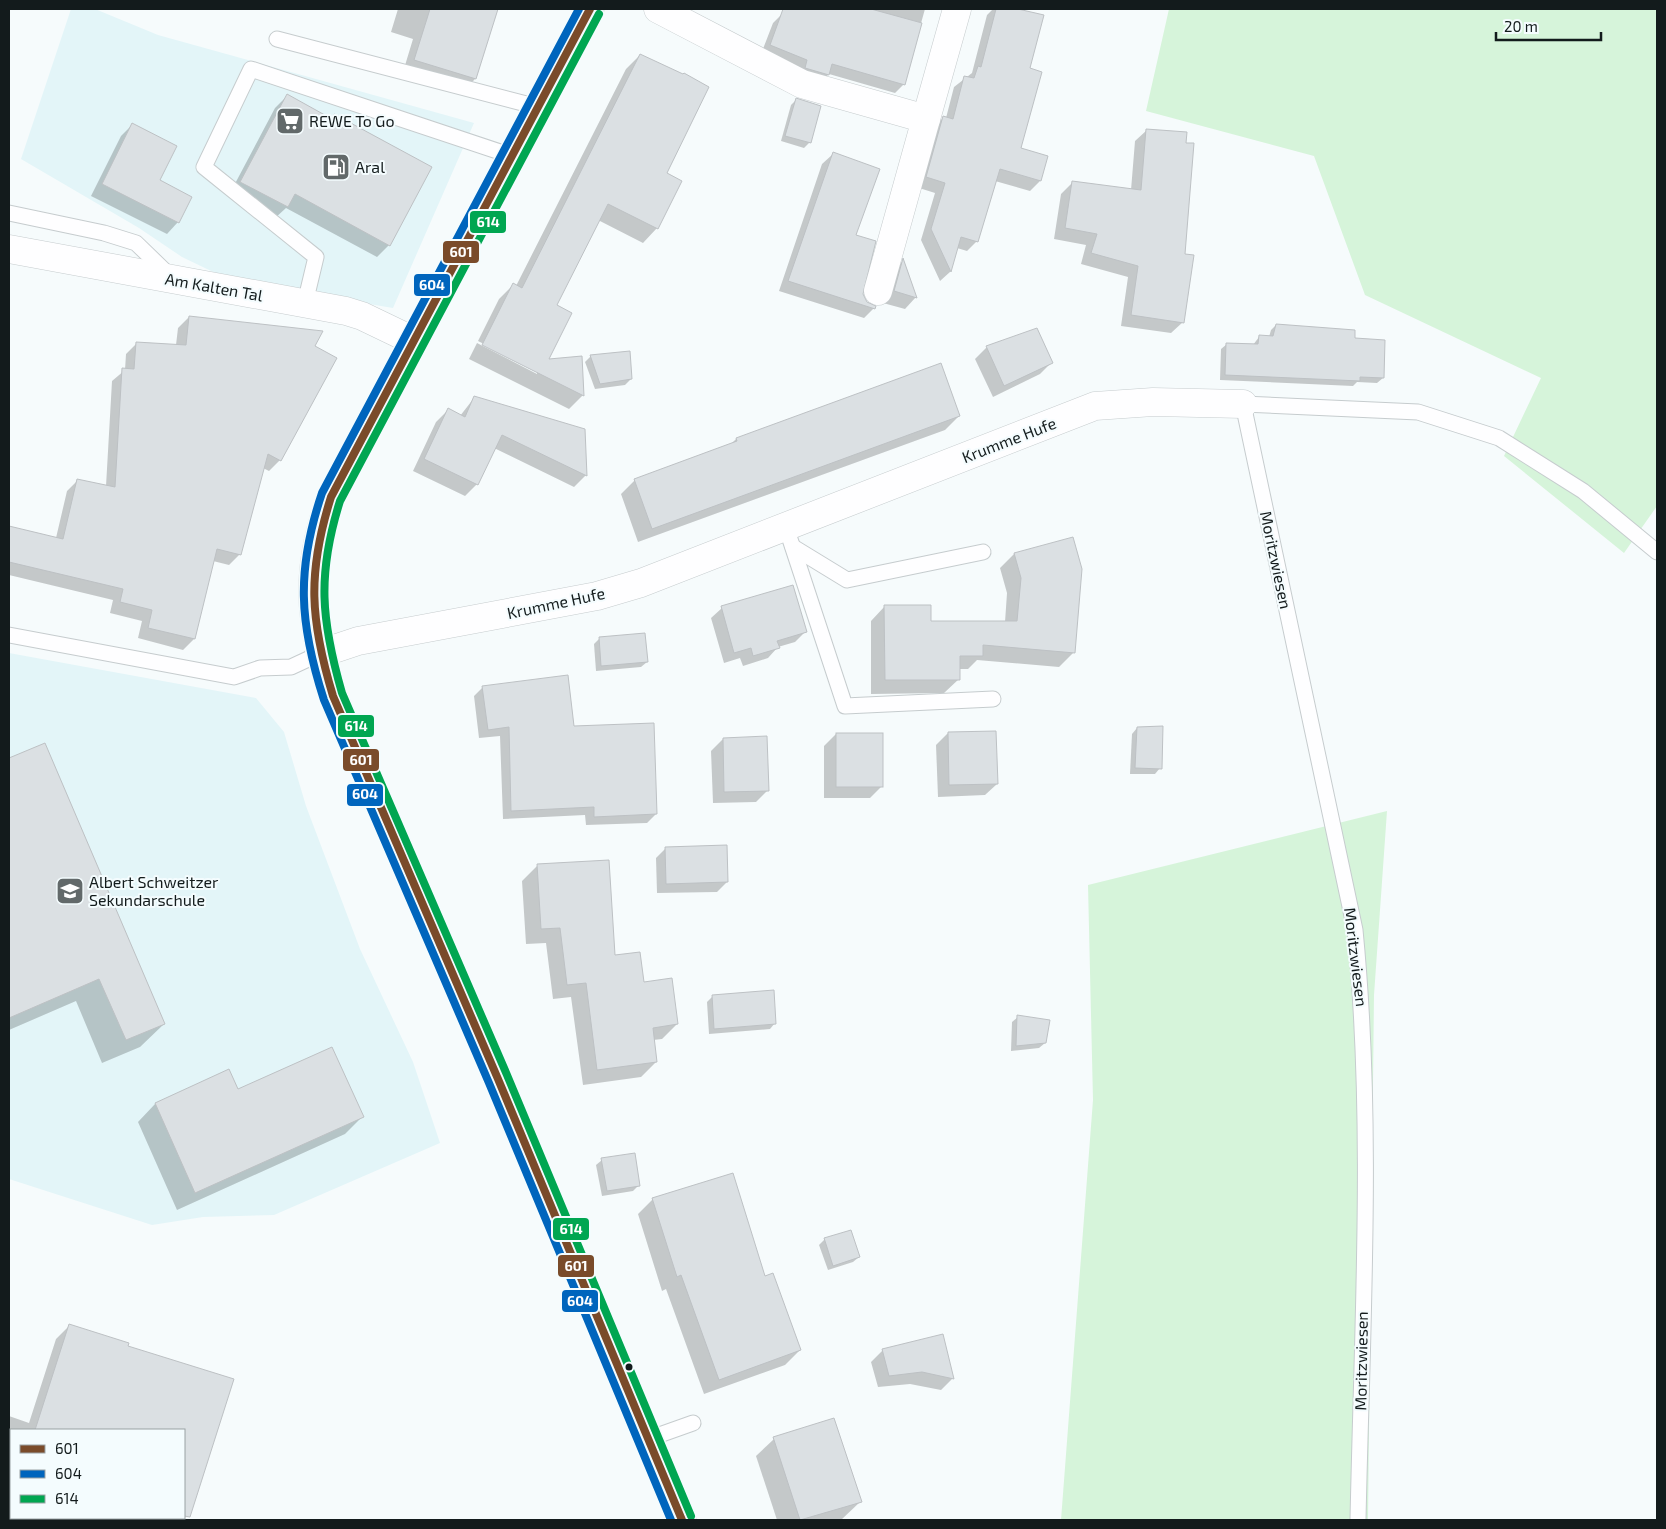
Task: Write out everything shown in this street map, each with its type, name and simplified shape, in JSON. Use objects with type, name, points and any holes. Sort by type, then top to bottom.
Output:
[{"type":"main road","points":[[590,9],[331,497],[315,550],[312,603],[319,654],[333,696],[487,1053],[682,1520]]},
{"type":"street","points":[[658,9],[802,84],[926,119]]},
{"type":"street","points":[[878,292],[957,9]]},
{"type":"street","name":"Am Kalten Tal","points":[[9,250],[305,303],[362,316],[414,342]]},
{"type":"street","name":"Krumme Hufe","points":[[319,654],[358,641],[597,596],[789,537],[1095,406],[1153,402],[1242,404]]},
{"type":"lane","points":[[277,39],[538,107]]},
{"type":"lane","points":[[305,303],[316,257],[204,167],[251,69],[512,156]]},
{"type":"lane","points":[[9,213],[104,233],[136,243],[173,280]]},
{"type":"lane","points":[[1242,404],[1418,412],[1499,438],[1584,491],[1657,552]]},
{"type":"lane","name":"Moritzwiesen","points":[[1242,404],[1355,930],[1363,1012],[1366,1087],[1358,1520]]},
{"type":"lane","points":[[789,537],[847,580],[983,552]]},
{"type":"lane","points":[[789,537],[846,706],[993,699]]},
{"type":"lane","points":[[9,635],[234,677],[260,668],[291,667],[319,654]]},
{"type":"lane","points":[[648,1439],[694,1423]]},
{"type":"shaded area","points":[[71,9],[95,9],[158,35],[474,123],[393,308],[232,281],[182,257],[139,228],[21,159]]},
{"type":"shaded area","points":[[9,653],[256,698],[284,732],[306,806],[360,949],[413,1062],[440,1143],[274,1215],[203,1217],[152,1225],[9,1179]]},
{"type":"green space","points":[[1169,9],[1657,9],[1657,506],[1624,553],[1504,456],[1541,378],[1365,295],[1314,156],[1146,111]]},
{"type":"green space","points":[[1387,811],[1374,995],[1368,1520],[1061,1520],[1093,1100],[1088,885]]},
{"type":"building","points":[[430,9],[498,9],[476,79],[414,60]]},
{"type":"building","points":[[783,9],[871,9],[922,23],[905,85],[832,64],[829,75],[805,68],[807,60],[770,45]]},
{"type":"building","points":[[996,9],[1018,9],[1044,15],[1030,68],[1042,72],[1021,148],[1048,156],[1041,181],[1000,169],[978,242],[961,237],[951,272],[931,229],[945,183],[926,177],[943,116],[953,119],[964,76],[974,78],[978,66],[981,67]]},
{"type":"building","points":[[640,54],[684,73],[709,87],[667,173],[682,181],[658,229],[608,204],[557,305],[572,313],[549,359],[582,356],[584,396],[482,345],[513,283],[522,288]]},
{"type":"building","points":[[287,94],[332,119],[334,114],[432,167],[390,246],[295,194],[288,207],[240,182]]},
{"type":"building","points":[[796,98],[821,106],[811,143],[785,136]]},
{"type":"building","points":[[132,123],[177,146],[160,180],[192,197],[179,223],[102,184]]},
{"type":"building","points":[[1146,129],[1187,132],[1186,143],[1194,143],[1185,254],[1194,255],[1184,323],[1131,315],[1138,266],[1091,253],[1097,234],[1065,228],[1072,181],[1141,190]]},
{"type":"building","points":[[833,152],[880,169],[856,235],[876,241],[863,294],[867,302],[876,306],[875,309],[788,281]]},
{"type":"building","points":[[903,258],[917,298],[894,291]]},
{"type":"building","points":[[189,316],[323,331],[315,346],[337,358],[281,461],[268,454],[241,555],[217,549],[195,639],[148,628],[152,610],[120,602],[123,589],[9,562],[9,526],[63,539],[77,479],[115,487],[122,368],[134,369],[136,342],[186,345]]},
{"type":"building","points":[[1276,324],[1355,330],[1355,338],[1385,340],[1384,378],[1360,377],[1360,381],[1225,375],[1226,343],[1258,344],[1259,335],[1273,336]]},
{"type":"building","points":[[1037,328],[1053,363],[1004,386],[986,346]]},
{"type":"building","points":[[630,351],[632,379],[600,384],[590,355]]},
{"type":"building","points":[[941,363],[960,416],[652,529],[634,479],[737,441],[736,438]]},
{"type":"building","points":[[474,396],[585,429],[587,476],[502,435],[478,485],[424,459],[448,408],[465,417]]},
{"type":"building","points":[[1073,537],[1082,569],[1075,653],[983,645],[983,656],[960,656],[960,680],[885,680],[884,605],[931,605],[931,621],[1017,621],[1021,578],[1014,553]]},
{"type":"building","points":[[793,585],[807,632],[777,641],[780,648],[753,656],[751,648],[734,653],[721,606]]},
{"type":"building","points":[[645,633],[648,662],[601,666],[599,637]]},
{"type":"building","points":[[568,675],[574,726],[654,723],[657,814],[594,817],[594,807],[511,811],[509,727],[488,730],[482,686]]},
{"type":"building","points":[[1163,726],[1162,769],[1135,768],[1137,727]]},
{"type":"building","points":[[996,731],[998,784],[949,785],[948,732]]},
{"type":"building","points":[[836,733],[883,733],[883,787],[836,787]]},
{"type":"building","points":[[767,736],[769,791],[724,792],[723,738]]},
{"type":"building","name":"Albert Schweitzer Sekundarschule","points":[[45,743],[165,1024],[126,1040],[99,979],[9,1018],[9,758]]},
{"type":"building","points":[[727,845],[728,882],[666,884],[665,847]]},
{"type":"building","points":[[609,860],[615,955],[640,952],[644,982],[672,978],[678,1024],[653,1028],[657,1062],[597,1070],[586,983],[567,985],[560,928],[541,929],[537,864]]},
{"type":"building","points":[[774,990],[776,1024],[714,1029],[712,995]]},
{"type":"building","points":[[1017,1015],[1050,1020],[1046,1043],[1016,1046]]},
{"type":"building","points":[[332,1047],[364,1117],[195,1193],[155,1103],[229,1069],[238,1089]]},
{"type":"building","points":[[635,1153],[640,1186],[607,1191],[601,1158]]},
{"type":"building","points":[[733,1173],[765,1276],[773,1273],[801,1350],[719,1380],[681,1275],[677,1277],[652,1198]]},
{"type":"building","points":[[851,1230],[860,1257],[833,1266],[824,1238]]},
{"type":"building","points":[[69,1324],[129,1343],[128,1346],[234,1379],[190,1517],[185,1516],[185,1429],[35,1429]]},
{"type":"building","points":[[943,1334],[954,1379],[922,1372],[889,1376],[882,1349]]},
{"type":"building","points":[[834,1418],[862,1502],[800,1520],[773,1437]]},
{"type":"transit line","name":"604","points":[[579,9],[322,493],[308,547],[304,596],[309,646],[324,700],[489,1083],[671,1520]]},
{"type":"transit line","name":"601","points":[[590,9],[331,497],[318,549],[314,596],[320,644],[333,696],[498,1079],[682,1520]]},
{"type":"transit line","name":"614","points":[[599,14],[340,501],[328,552],[324,597],[330,642],[342,693],[507,1075],[691,1516]]},
{"type":"place","name":"REWE To Go","points":[[290,121]]},
{"type":"place","name":"Aral","points":[[336,167]]},
{"type":"place","name":"Albert Schweitzer Sekundarschule","points":[[70,891]]}]
